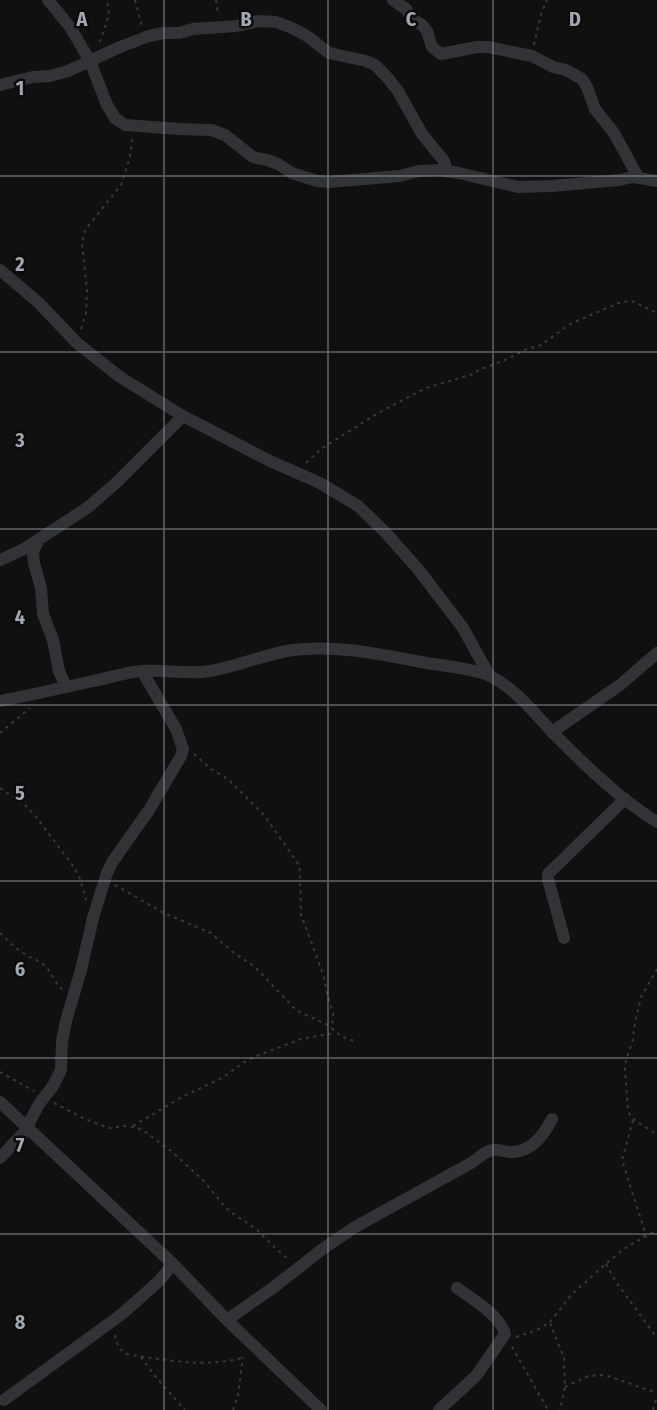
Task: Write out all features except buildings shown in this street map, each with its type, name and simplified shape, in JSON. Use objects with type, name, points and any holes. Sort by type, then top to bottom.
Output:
[{"type":"street","points":[[48,0],[92,60],[107,105],[115,118],[136,126],[211,130],[225,135],[253,157],[267,160],[292,173],[317,181],[400,176],[419,171],[438,170],[518,187],[552,186],[638,177],[657,181]]},
{"type":"street","points":[[393,0],[406,9],[412,19],[422,25],[427,31],[432,46],[441,54],[488,47],[532,57],[582,79],[596,109],[614,133],[638,177]]},
{"type":"street","points":[[0,84],[69,71],[145,38],[164,33],[237,26],[259,21],[276,22],[308,36],[329,53],[375,65],[398,91],[422,134],[444,161],[447,171]]},
{"type":"street","points":[[0,270],[39,303],[77,343],[120,377],[183,416],[320,483],[358,506],[418,569],[463,628],[489,675]]},
{"type":"street","points":[[0,560],[38,541],[87,508],[116,483],[183,416]]},
{"type":"street","points":[[38,541],[33,552],[41,588],[43,614],[53,640],[59,671],[66,687]]},
{"type":"street","points":[[0,701],[142,671],[190,673],[210,671],[274,654],[311,649],[381,654],[455,667],[489,675],[521,698],[552,732],[608,785],[657,822]]},
{"type":"street","points":[[552,732],[620,685],[657,653]]},
{"type":"street","points":[[0,1158],[27,1127],[61,1070],[62,1041],[105,878],[113,861],[178,763],[183,749],[176,729],[142,671]]},
{"type":"street","points":[[564,938],[548,874],[625,799]]},
{"type":"street","points":[[0,1102],[173,1264],[226,1320],[321,1410]]},
{"type":"street","points":[[226,1320],[355,1227],[492,1150],[515,1152],[524,1149],[539,1140],[552,1119]]},
{"type":"street","points":[[4,1400],[122,1314],[159,1281],[173,1264]]},
{"type":"street","points":[[439,1410],[476,1376],[503,1341],[505,1334],[503,1326],[489,1311],[457,1288]]},
{"type":"path","points":[[92,60],[109,14],[107,0]]},
{"type":"path","points":[[135,0],[145,38]]},
{"type":"path","points":[[216,0],[220,27]]},
{"type":"path","points":[[532,57],[541,14],[547,0]]},
{"type":"path","points":[[77,343],[86,313],[87,291],[82,243],[85,230],[121,185],[130,157],[136,126]]},
{"type":"path","points":[[298,474],[312,456],[321,449],[378,413],[426,388],[464,378],[526,349],[541,345],[570,324],[621,302],[632,301],[657,313]]},
{"type":"path","points":[[0,733],[52,690]]},
{"type":"path","points":[[180,741],[211,769],[228,779],[264,815],[299,865],[301,915],[325,980],[333,1013],[332,1029]]},
{"type":"path","points":[[0,788],[26,806],[74,867],[80,879],[92,923]]},
{"type":"path","points":[[105,878],[164,913],[211,933],[234,953],[254,966],[296,1009],[327,1025],[345,1038],[358,1041]]},
{"type":"path","points":[[0,933],[25,954],[45,965],[58,986],[72,998]]},
{"type":"path","points":[[657,969],[641,997],[633,1040],[626,1059],[628,1111],[633,1120],[648,1127],[657,1135]]},
{"type":"path","points":[[132,1127],[182,1097],[224,1077],[254,1057],[301,1039],[335,1032]]},
{"type":"path","points":[[0,1072],[85,1119],[109,1128],[125,1126],[138,1128],[147,1133],[203,1180],[225,1207],[255,1228],[298,1268]]},
{"type":"path","points":[[633,1120],[622,1160],[644,1229],[644,1238]]},
{"type":"path","points":[[548,1410],[503,1341],[537,1330],[550,1322],[572,1294],[606,1264],[626,1248],[657,1230]]},
{"type":"path","points":[[606,1264],[616,1282],[657,1338]]},
{"type":"path","points":[[114,1319],[116,1343],[124,1353],[203,1364],[242,1358]]},
{"type":"path","points":[[550,1322],[564,1358],[565,1387],[560,1410]]},
{"type":"path","points":[[232,1409],[238,1396],[242,1358],[248,1340]]},
{"type":"path","points":[[141,1357],[185,1410]]},
{"type":"path","points":[[565,1387],[588,1376],[605,1375],[657,1395],[653,1410]]}]
